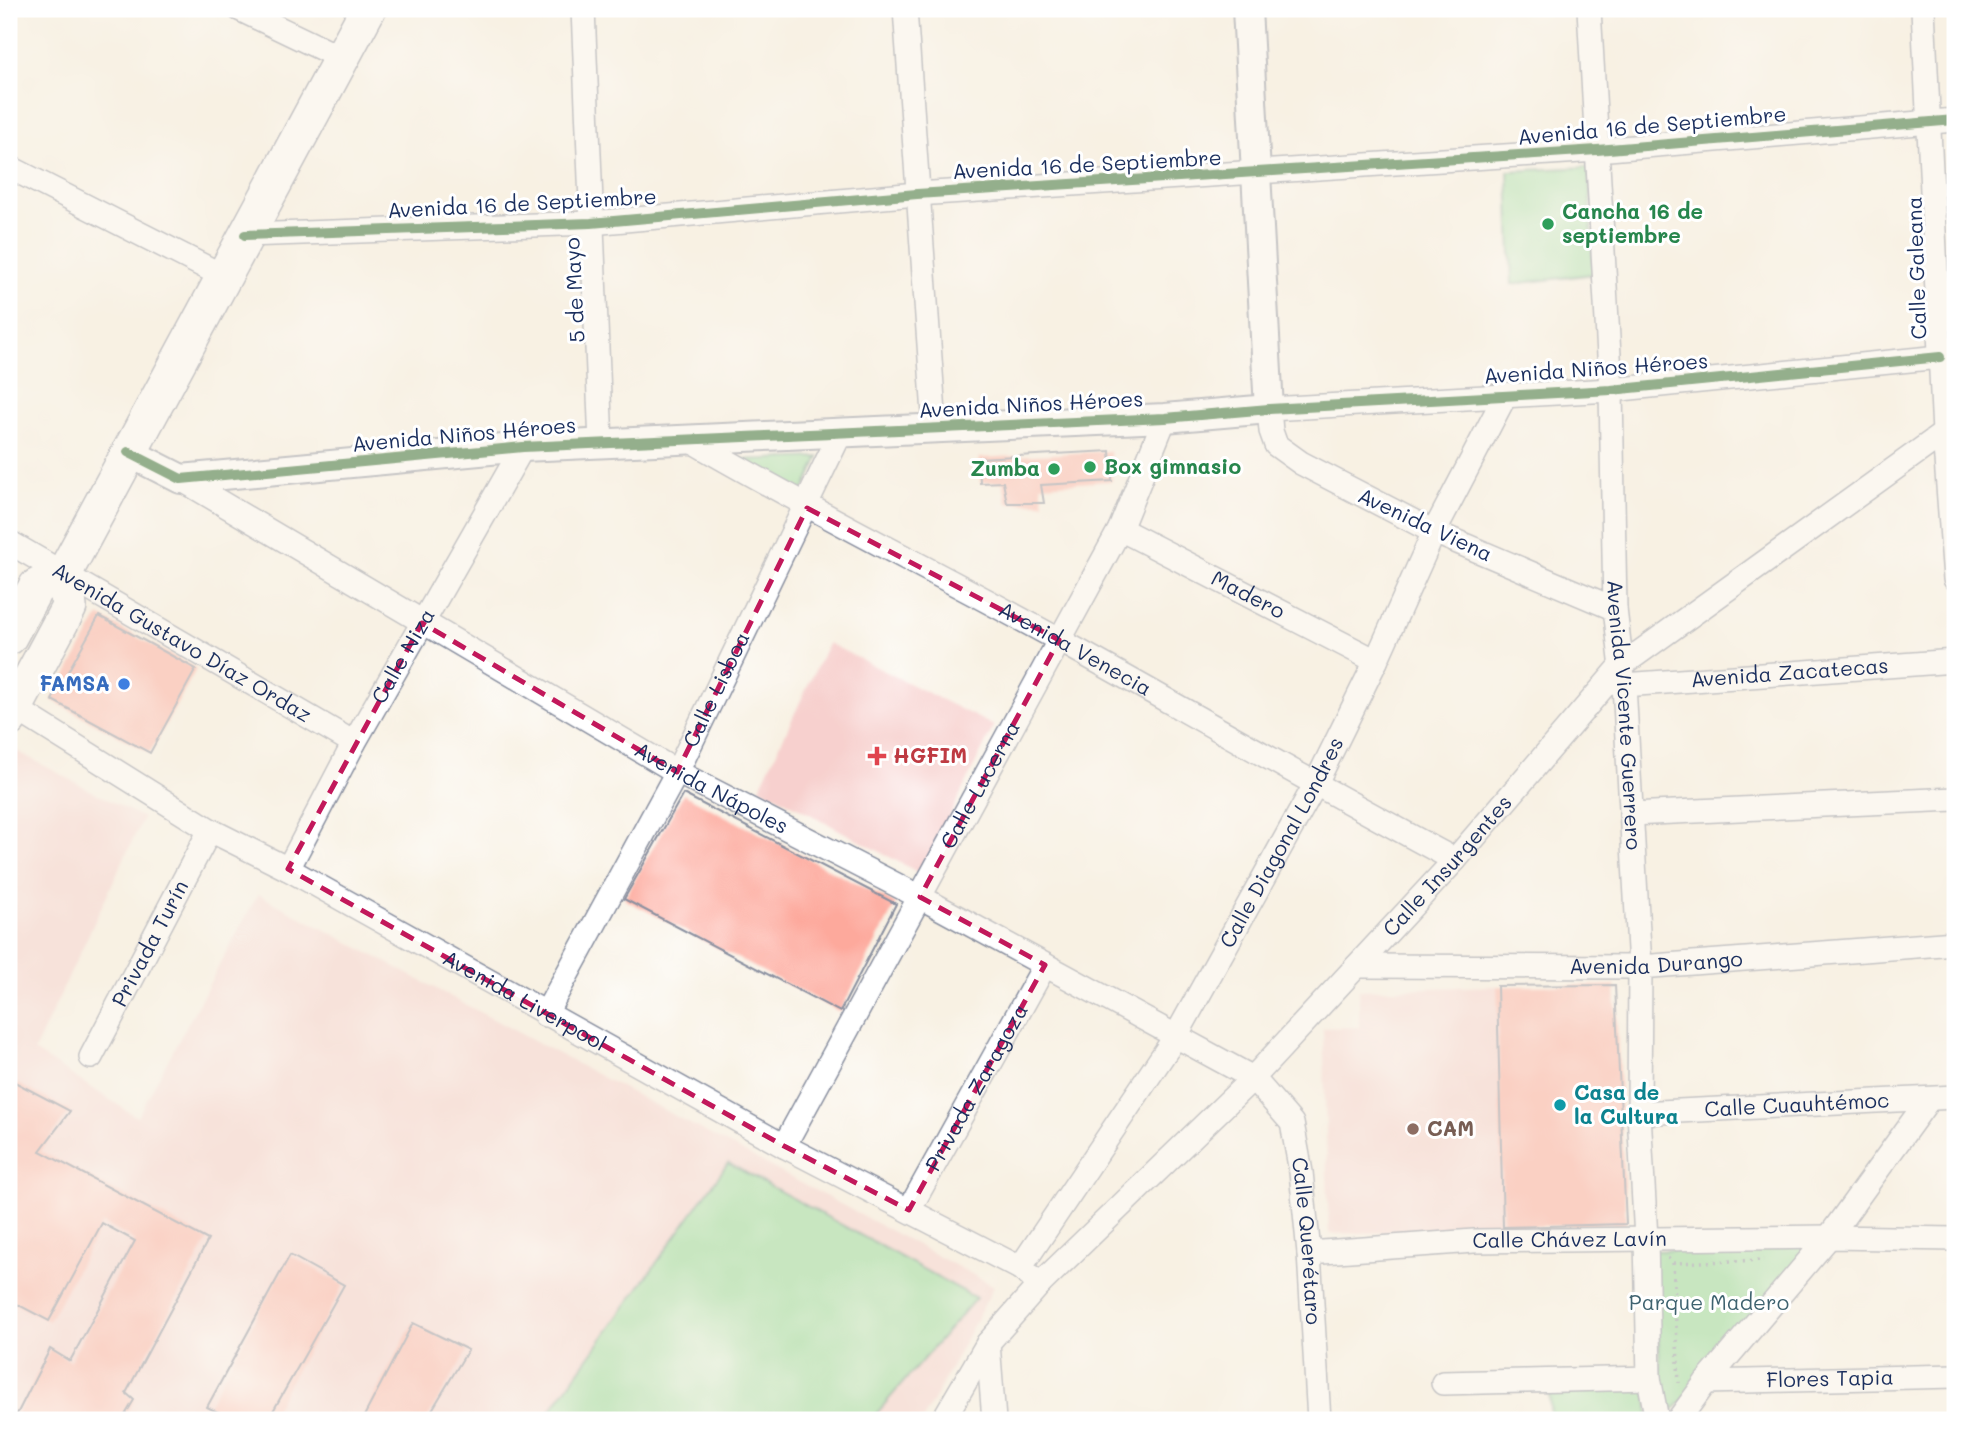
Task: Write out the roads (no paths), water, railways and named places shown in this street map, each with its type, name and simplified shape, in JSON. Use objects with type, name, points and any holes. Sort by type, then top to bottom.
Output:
[{"type":"main road","points":[[12,714],[69,607],[65,572],[368,9]]},
{"type":"main road","points":[[9,637],[36,587],[65,572]]},
{"type":"street","points":[[239,9],[341,58]]},
{"type":"street","name":"5 de Mayo","points":[[583,9],[601,444]]},
{"type":"street","points":[[905,9],[934,428]]},
{"type":"street","points":[[1247,9],[1269,409]]},
{"type":"street","name":"Avenida Vicente Guerrero","points":[[1589,9],[1611,390],[1615,609],[1623,675],[1640,967],[1639,1113],[1646,1239],[1649,1378],[1657,1420]]},
{"type":"street","name":"Calle Galeana","points":[[1923,9],[1940,357],[1950,388],[1944,433],[1952,505],[1955,579]]},
{"type":"street","name":"Avenida 16 de Septiembre","points":[[245,235],[591,223],[917,194],[1597,150],[1955,120]]},
{"type":"street","points":[[9,167],[223,276]]},
{"type":"street","name":"Avenida Niños Héroes","points":[[181,479],[523,447],[692,442],[1165,418],[1506,394],[1611,390],[1940,357]]},
{"type":"street","name":"Calle Diagonal Londres","points":[[1020,1268],[1176,1037],[1315,785],[1376,661],[1434,532],[1506,394]]},
{"type":"street","name":"Avenida Viena","points":[[1269,409],[1271,432],[1276,445],[1286,454],[1434,532],[1615,609]]},
{"type":"street","name":"Calle Lucerna","points":[[784,1146],[1120,529],[1165,418]]},
{"type":"street","name":"Calle Insurgentes","points":[[988,1343],[1040,1284],[1253,1078],[1623,675],[1944,433]]},
{"type":"street","name":"Calle Lisboa","points":[[545,1015],[677,772],[841,434]]},
{"type":"street","name":"Avenida Venecia","points":[[692,442],[807,508],[1059,640],[1315,785],[1455,860]]},
{"type":"street","name":"Calle Niza","points":[[288,869],[355,743],[523,447]]},
{"type":"street","points":[[128,452],[181,479]]},
{"type":"street","name":"Avenida Nápoles","points":[[181,479],[677,772],[920,897],[1253,1078]]},
{"type":"street","name":"Madero","points":[[1120,529],[1376,661]]},
{"type":"street","name":"Avenida Gustavo Díaz Ordaz","points":[[9,542],[65,572],[355,743]]},
{"type":"street","name":"Avenida Zacatecas","points":[[1623,675],[1955,661]]},
{"type":"street","name":"Avenida Liverpool","points":[[12,714],[210,830],[288,869],[545,1015],[784,1146],[1020,1268],[1040,1284]]},
{"type":"street","points":[[1631,814],[1955,799]]},
{"type":"street","name":"Privada Turín","points":[[92,1057],[210,830]]},
{"type":"street","name":"Avenida Durango","points":[[1357,966],[1640,967],[1955,943]]},
{"type":"street","name":"Privada Zaragoza","points":[[909,1210],[1045,965]]},
{"type":"street","name":"Calle Querétaro","points":[[1253,1078],[1292,1123],[1301,1172],[1310,1253],[1319,1420]]},
{"type":"street","name":"Calle Cuauhtémoc","points":[[1639,1113],[1955,1097]]},
{"type":"street","points":[[1678,1420],[1697,1380],[1829,1237],[1929,1099]]},
{"type":"street","name":"Calle Chávez Lavín","points":[[1310,1253],[1474,1241],[1955,1238]]},
{"type":"street","points":[[943,1420],[988,1343]]},
{"type":"street","points":[[988,1343],[994,1420]]},
{"type":"street","name":"Flores Tapia","points":[[1697,1380],[1955,1376]]},
{"type":"street","points":[[1443,1384],[1649,1378]]},
{"type":"place","name":"Cancha 16 de septiembre","points":[[1548,224]]},
{"type":"place","name":"Box gimnasio","points":[[1090,467]]},
{"type":"place","name":"Zumba","points":[[1054,469]]},
{"type":"place","name":"FAMSA","points":[[124,684]]},
{"type":"place","name":"HGFIM","points":[[877,756]]},
{"type":"place","name":"Casa de la Cultura","points":[[1560,1105]]},
{"type":"place","name":"CAM","points":[[1413,1129]]},
{"type":"park label","name":"Parque Madero","points":[[1709,1303]]}]
